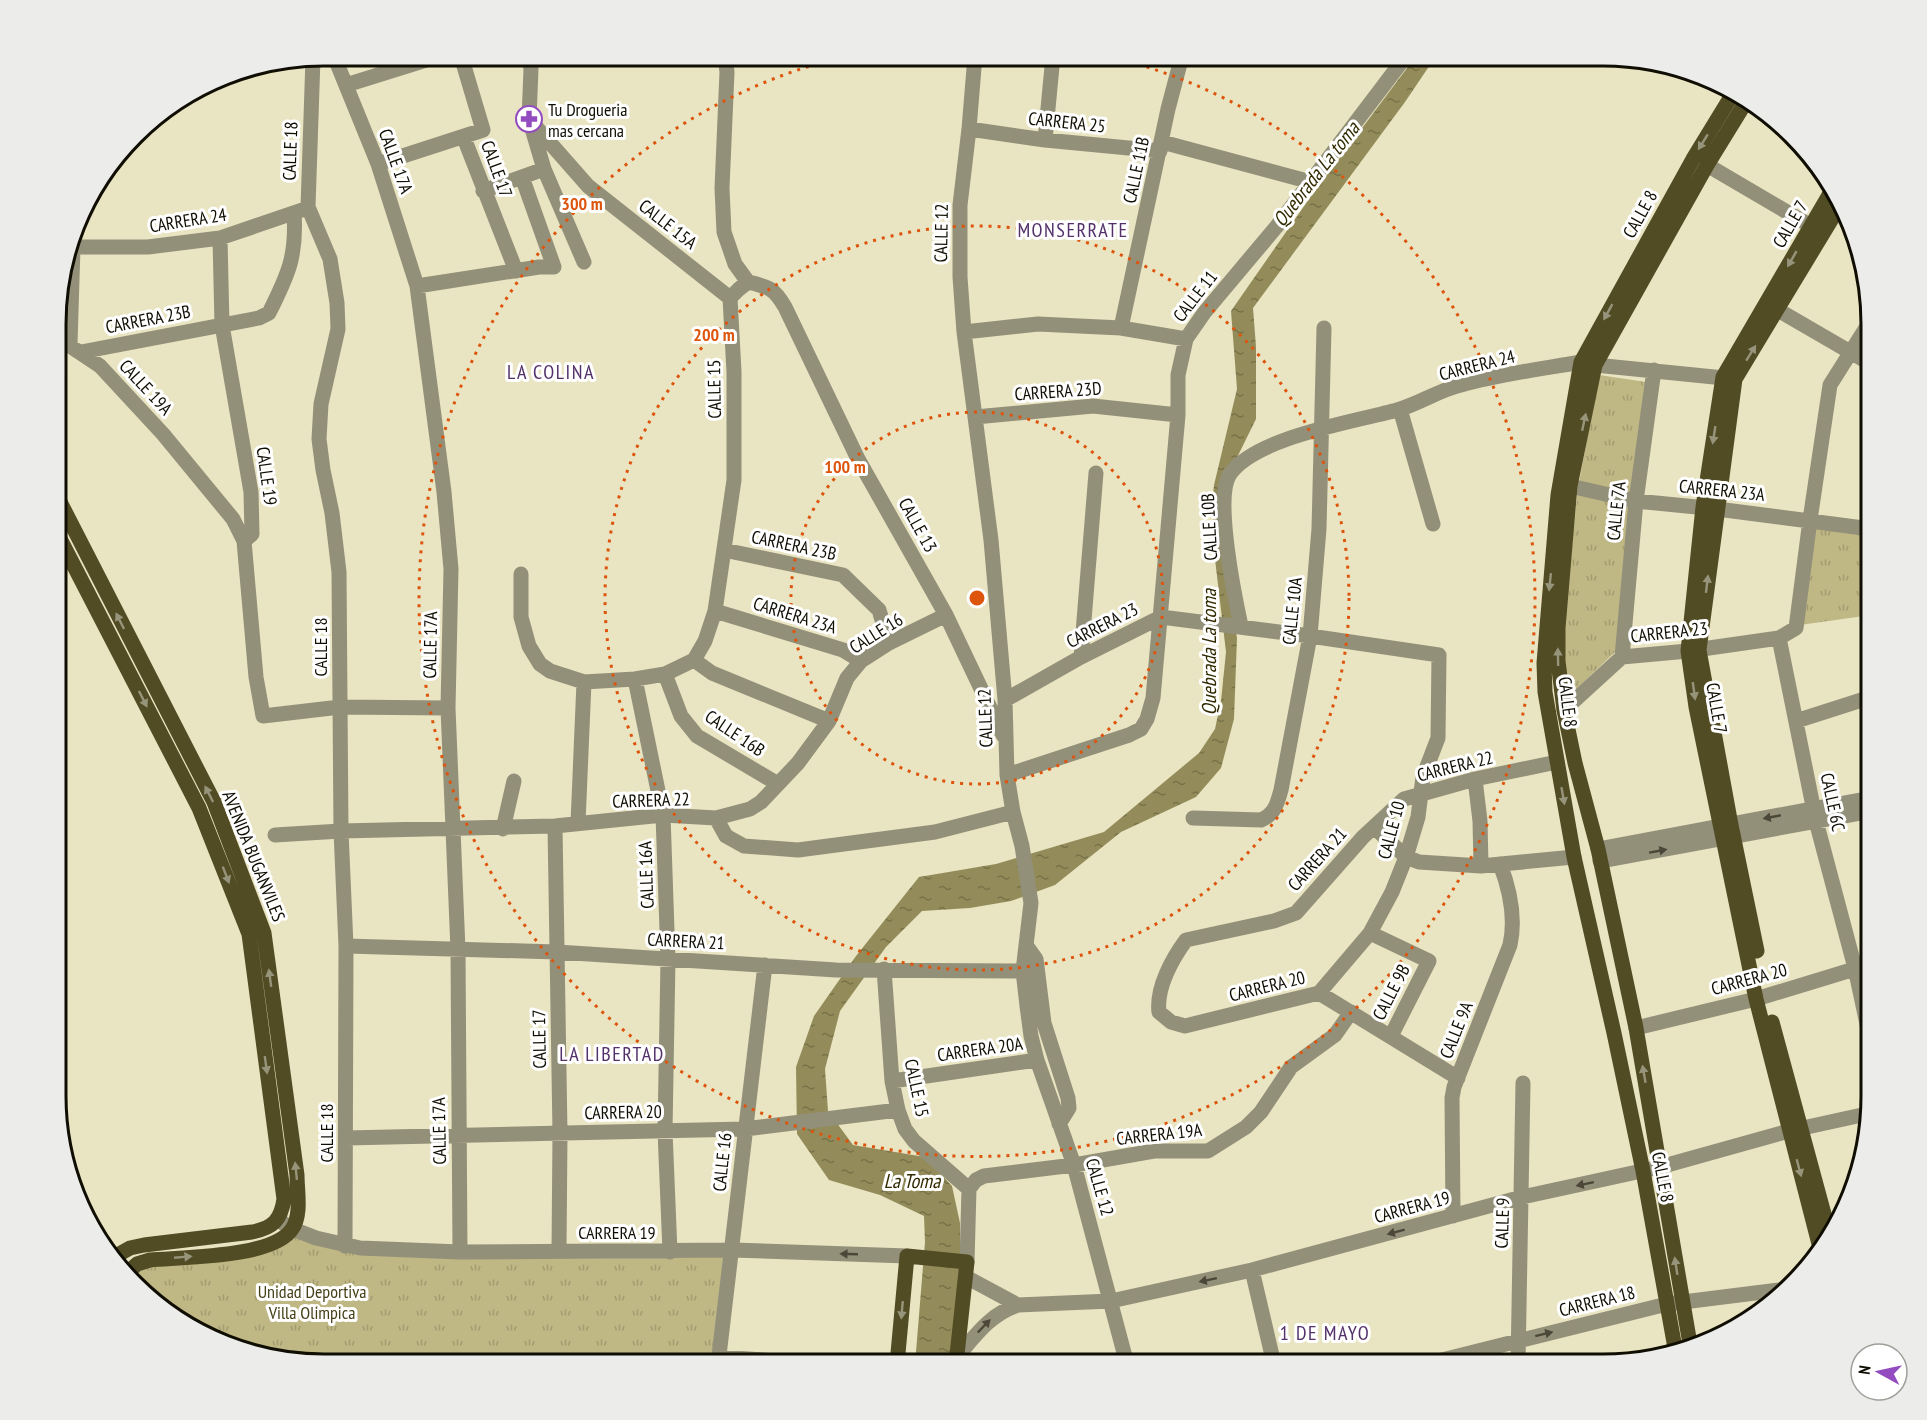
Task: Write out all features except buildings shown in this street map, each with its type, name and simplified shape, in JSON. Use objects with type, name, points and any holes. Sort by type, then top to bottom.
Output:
[{"type":"main road","name":"CALLE 8","points":[[1688,1339],[1674,1302],[1642,1171],[1614,1032],[1574,857],[1545,692],[1544,663],[1558,495],[1588,363],[1693,159],[1729,100]]},
{"type":"main road","name":"CALLE 8","points":[[1675,1343],[1674,1302],[1660,1167],[1636,1028],[1599,855],[1564,710],[1558,661],[1558,628],[1570,486],[1588,363],[1743,107]]},
{"type":"main road","name":"CALLE 7","points":[[1729,378],[1779,310],[1818,230],[1829,200]]},
{"type":"main road","name":"CALLE 7","points":[[1818,1239],[1795,1129],[1761,998],[1727,832],[1694,650],[1710,508],[1729,378],[1818,230],[1834,211]]},
{"type":"main road","name":"AVENIDA BUGANVILES","points":[[66,514],[214,802],[264,933],[297,1175],[298,1208],[293,1229]]},
{"type":"main road","name":"AVENIDA BUGANVILES","points":[[66,550],[199,808],[249,934],[284,1199],[283,1211],[278,1220]]},
{"type":"main road","name":"CALLE 7","points":[[1795,1129],[1826,1225]]},
{"type":"main road","points":[[120,1254],[130,1248],[144,1245],[261,1230],[272,1226],[278,1220]]},
{"type":"main road","points":[[132,1268],[137,1264],[150,1260],[235,1253],[264,1248],[278,1242],[293,1229]]},
{"type":"main road","points":[[898,1354],[913,1257]]},
{"type":"main road","name":"CARRERA 19","points":[[913,1257],[965,1267]]},
{"type":"main road","points":[[958,1354],[965,1267]]},
{"type":"street","name":"CALLE 17A","points":[[338,66],[378,164],[417,286],[452,569],[448,708],[458,950],[460,1252]]},
{"type":"street","points":[[346,85],[407,66]]},
{"type":"street","name":"CALLE 17","points":[[464,66],[483,130],[464,138],[516,271]]},
{"type":"street","points":[[531,66],[529,119],[544,169],[584,262]]},
{"type":"street","points":[[726,66],[722,188],[724,232],[735,264],[748,282],[730,298]]},
{"type":"street","name":"CALLE 12","points":[[974,66],[960,205],[960,277],[964,332],[991,540],[1005,700],[1007,775],[1022,846],[1030,903],[1023,971],[1031,1036],[1037,1060],[1074,1165],[1124,1354]]},
{"type":"street","points":[[1045,140],[1052,66]]},
{"type":"street","name":"CALLE 11B","points":[[1121,328],[1179,66]]},
{"type":"street","name":"CALLE 11","points":[[1161,617],[1178,415],[1178,375],[1186,339],[1203,313],[1277,226],[1398,66]]},
{"type":"street","name":"CALLE 18","points":[[312,67],[301,210],[330,259],[337,303],[338,329],[321,404],[319,439],[332,513],[339,572],[341,831],[346,946],[345,1246]]},
{"type":"street","name":"CALLE 15A","points":[[529,119],[588,186],[730,298]]},
{"type":"street","name":"CARRERA 25","points":[[969,129],[1045,140],[1161,146],[1311,182]]},
{"type":"street","points":[[378,164],[464,138]]},
{"type":"street","points":[[1707,165],[1818,230]]},
{"type":"street","points":[[483,191],[544,169]]},
{"type":"street","points":[[417,286],[554,267],[522,177]]},
{"type":"street","name":"CARRERA 24","points":[[78,247],[148,247],[220,238],[301,210]]},
{"type":"street","name":"CARRERA 23B","points":[[69,345],[222,325],[259,318],[269,313],[292,261],[301,210]]},
{"type":"street","name":"CALLE 19","points":[[220,238],[222,325],[251,492],[252,534],[244,541],[256,677],[263,716],[340,707]]},
{"type":"street","points":[[69,345],[71,272]]},
{"type":"street","name":"CALLE 13","points":[[748,282],[768,287],[776,292],[858,459],[946,615],[1005,741]]},
{"type":"street","name":"CALLE 15","points":[[694,660],[705,641],[715,611],[734,480],[734,372],[730,298]]},
{"type":"street","points":[[1779,310],[1861,358]]},
{"type":"street","points":[[964,332],[1038,324],[1121,328],[1186,339]]},
{"type":"street","name":"CALLE 10A","points":[[1193,818],[1261,820],[1270,816],[1281,790],[1310,636],[1319,529],[1324,328]]},
{"type":"street","points":[[1809,520],[1830,385],[1861,336]]},
{"type":"street","name":"CALLE 19A","points":[[69,345],[100,366],[163,434],[233,519],[244,541]]},
{"type":"street","name":"CARRERA 24","points":[[1239,465],[1262,449],[1286,440],[1400,409],[1459,385],[1588,363],[1729,378]]},
{"type":"street","name":"CALLE 7A","points":[[1622,657],[1636,501],[1654,370]]},
{"type":"street","name":"CARRERA 23D","points":[[975,417],[1093,406],[1178,415]]},
{"type":"street","points":[[1400,409],[1433,524]]},
{"type":"street","name":"CALLE 10B","points":[[1239,465],[1230,473],[1225,490],[1226,531],[1233,591],[1240,626]]},
{"type":"street","points":[[1081,657],[1096,473]]},
{"type":"street","name":"CARRERA 23A","points":[[1570,486],[1636,501],[1861,528]]},
{"type":"street","name":"CARRERA 23","points":[[1564,710],[1622,657],[1779,638],[1796,628],[1809,520]]},
{"type":"street","name":"CARRERA 23B","points":[[724,550],[843,575],[879,610],[889,643]]},
{"type":"street","points":[[521,574],[521,617],[530,646],[540,664],[550,671],[584,682],[635,679],[665,674],[694,660],[712,673],[829,721]]},
{"type":"street","name":"CARRERA 23A","points":[[715,611],[843,650],[861,661]]},
{"type":"street","name":"CALLE 16","points":[[716,818],[750,809],[761,802],[798,763],[829,721],[847,678],[861,661],[889,643],[946,615]]},
{"type":"street","points":[[1007,775],[1141,729],[1147,719],[1153,698],[1161,617]]},
{"type":"street","name":"CARRERA 23","points":[[1005,700],[1081,657],[1161,617],[1439,655]]},
{"type":"street","name":"CALLE 6C","points":[[1779,638],[1815,815],[1861,996]]},
{"type":"street","name":"CALLE 10","points":[[1319,993],[1370,933],[1392,892],[1406,857],[1418,817],[1423,777],[1438,738],[1439,655]]},
{"type":"street","name":"CALLE 16B","points":[[665,674],[681,716],[697,736],[778,784]]},
{"type":"street","name":"CALLE 16A","points":[[635,679],[663,815],[668,959],[665,1131],[670,1251]]},
{"type":"street","points":[[579,823],[584,682]]},
{"type":"street","points":[[1796,721],[1861,700]]},
{"type":"street","points":[[340,707],[448,708]]},
{"type":"street","name":"CARRERA 22","points":[[1374,827],[1404,799],[1475,779],[1557,762]]},
{"type":"street","points":[[1475,779],[1480,821],[1481,866]]},
{"type":"street","points":[[503,829],[514,781]]},
{"type":"street","points":[[1599,855],[1815,815],[1861,801]]},
{"type":"street","points":[[716,818],[726,836],[744,846],[798,850],[935,832],[1013,812]]},
{"type":"street","points":[[1815,815],[1861,812]]},
{"type":"street","name":"CARRERA 22","points":[[275,835],[341,831],[503,829],[663,815],[716,818]]},
{"type":"street","name":"CALLE 17","points":[[555,826],[560,1133],[559,1251]]},
{"type":"street","name":"CARRERA 21","points":[[1171,1022],[1160,1012],[1158,999],[1175,956],[1186,940],[1274,921],[1296,913],[1374,827],[1406,857]]},
{"type":"street","points":[[1406,857],[1419,862],[1481,866],[1574,857]]},
{"type":"street","name":"CALLE 9A","points":[[1454,1216],[1452,1098],[1514,930],[1510,899],[1500,864]]},
{"type":"street","name":"CALLE 9B","points":[[1370,933],[1429,961],[1390,1036]]},
{"type":"street","points":[[1026,945],[1036,959],[1044,1023],[1068,1098],[1069,1108],[1059,1124]]},
{"type":"street","name":"CARRERA 21","points":[[346,946],[557,952],[836,970],[1023,971]]},
{"type":"street","name":"CALLE 16","points":[[719,1354],[765,965]]},
{"type":"street","name":"CARRERA 20","points":[[1636,1028],[1761,998],[1861,966]]},
{"type":"street","name":"CALLE 15","points":[[879,969],[892,1081],[905,1129],[914,1142],[969,1189]]},
{"type":"street","name":"CARRERA 20","points":[[1171,1022],[1185,1026],[1319,993],[1458,1078]]},
{"type":"street","name":"CARRERA 19A","points":[[969,1189],[976,1180],[984,1176],[1074,1165],[1154,1151],[1208,1151],[1246,1127],[1260,1112],[1291,1067],[1335,1035],[1351,1012]]},
{"type":"street","name":"CARRERA 20A","points":[[892,1081],[1037,1060]]},
{"type":"street","name":"CALLE 9","points":[[1518,1354],[1523,1083]]},
{"type":"street","name":"CARRERA 20","points":[[346,1138],[745,1129],[898,1110]]},
{"type":"street","name":"CARRERA 19","points":[[965,1267],[1018,1305],[1111,1301],[1252,1270],[1522,1197],[1660,1167],[1795,1129],[1860,1115]]},
{"type":"street","points":[[965,1267],[969,1189]]},
{"type":"street","name":"CARRERA 19","points":[[278,1220],[316,1238],[360,1248],[460,1252],[732,1250],[913,1257]]},
{"type":"street","points":[[1252,1270],[1272,1354]]},
{"type":"street","name":"CARRERA 18","points":[[1466,1354],[1674,1302],[1772,1291]]},
{"type":"street","points":[[962,1354],[983,1326],[998,1314],[1018,1305]]},
{"type":"green space","points":[[1599,375],[1646,382],[1616,651],[1570,695],[1566,686],[1564,627],[1578,488]]},
{"type":"green space","points":[[1813,523],[1861,530],[1861,616],[1800,625]]},
{"type":"green space","name":"Unidad Deportiva Villa Olimpica","points":[[293,1229],[345,1246],[732,1250],[719,1354],[324,1354],[290,1352],[241,1340],[210,1327],[180,1311],[141,1279],[132,1268],[137,1264],[235,1253]]},
{"type":"water","name":"La Toma","points":[[1409,66],[1429,66],[1253,308],[1256,347],[1256,419],[1223,486],[1232,610],[1237,638],[1234,719],[1221,768],[1196,797],[1121,832],[1055,885],[1011,901],[970,908],[922,911],[886,947],[840,1011],[825,1069],[828,1111],[853,1145],[925,1157],[952,1186],[960,1223],[960,1287],[955,1354],[916,1354],[925,1242],[924,1216],[880,1195],[829,1180],[797,1134],[796,1067],[814,1016],[856,956],[919,877],[996,864],[1104,832],[1199,753],[1215,729],[1221,701],[1226,652],[1215,559],[1212,507],[1214,485],[1237,389],[1231,311],[1309,199]]},
{"type":"place","name":"Tu Drogueria mas cercana","points":[[529,119]]},
{"type":"district","name":"MONSERRATE","points":[[1073,230]]},
{"type":"district","name":"LA COLINA","points":[[551,372]]},
{"type":"district","name":"LA LIBERTAD","points":[[612,1054]]},
{"type":"district","name":"1 DE MAYO","points":[[1325,1333]]},
{"type":"water label","name":"Quebrada La toma","points":[[1316,174]]},
{"type":"water label","name":"Quebrada La toma","points":[[1209,652]]}]
